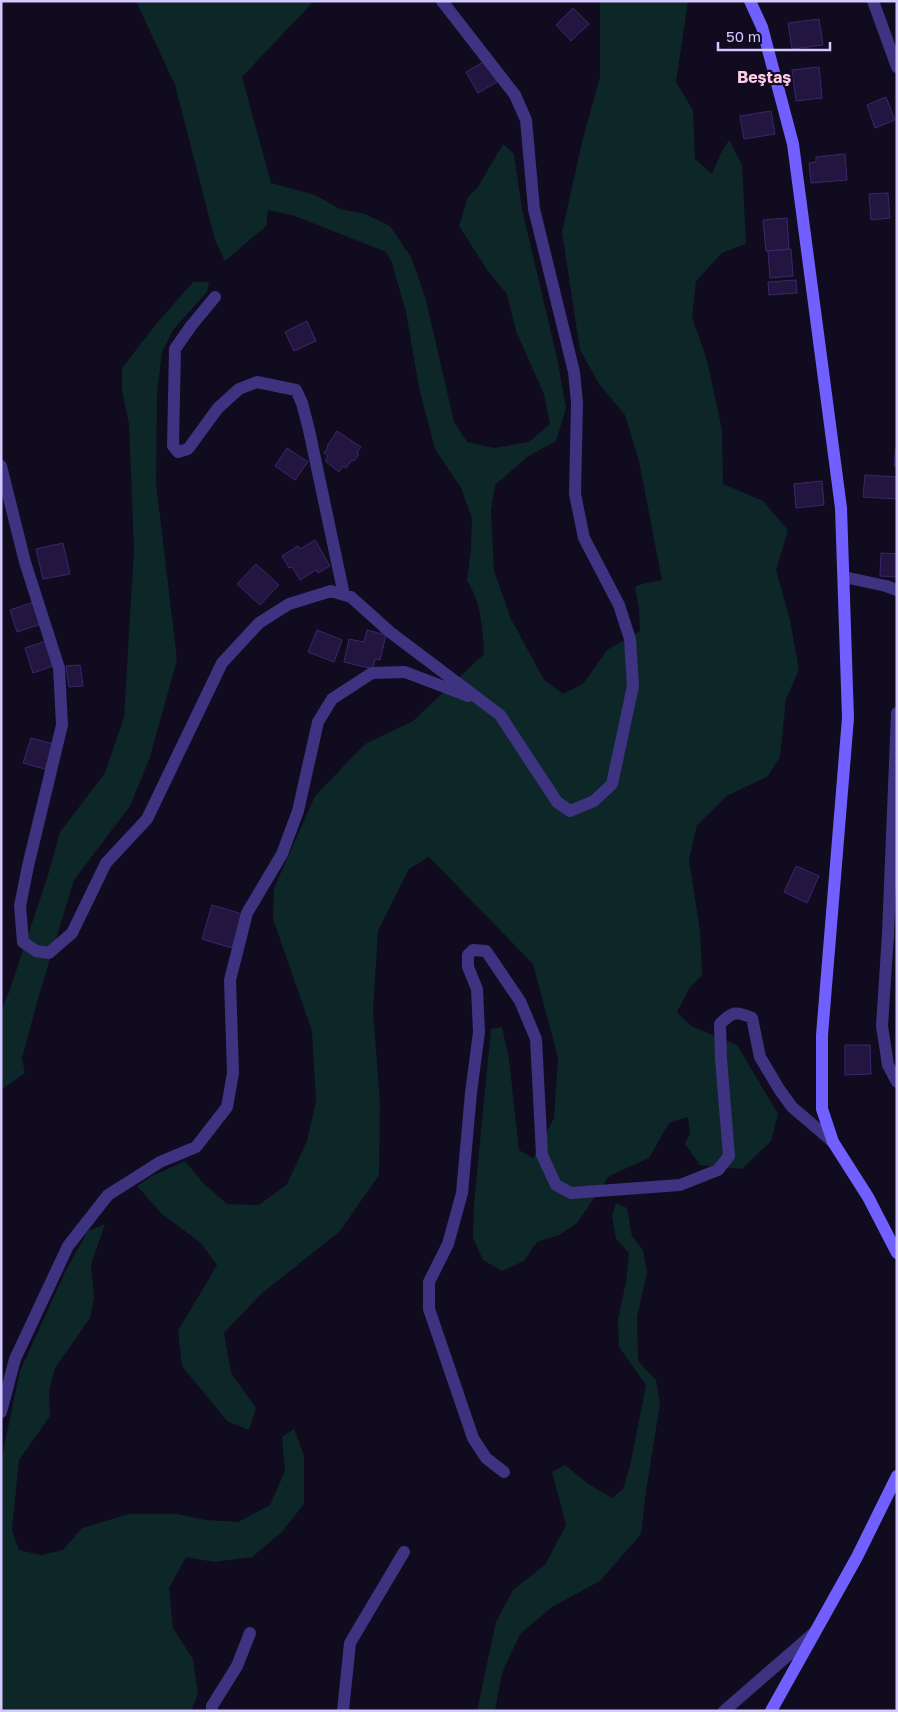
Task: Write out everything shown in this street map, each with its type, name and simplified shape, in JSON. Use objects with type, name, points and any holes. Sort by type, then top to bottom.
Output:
[{"type":"street","points":[[1,466],[25,562],[58,668],[62,725],[20,906],[23,942],[36,951],[49,952],[72,933],[106,863],[147,819],[222,663],[258,623],[289,604],[331,591],[351,597],[390,632],[500,715],[557,802],[570,811],[594,801],[612,784],[633,686],[630,639],[619,605],[584,538],[575,494],[577,403],[574,372],[534,209],[526,120],[515,95],[442,1]]},
{"type":"street","points":[[750,1],[762,27],[793,144],[841,508],[848,718],[822,1035],[822,1109],[833,1142],[868,1197],[897,1254]]},
{"type":"street","points":[[872,1],[897,67]]},
{"type":"street","points":[[215,297],[190,326],[175,349],[173,446],[178,452],[188,449],[218,408],[239,389],[257,382],[296,390],[302,403],[309,430],[344,595]]},
{"type":"street","points":[[844,577],[897,590]]},
{"type":"street","points":[[1,1412],[15,1359],[68,1246],[108,1195],[160,1162],[196,1147],[227,1107],[233,1072],[230,980],[247,913],[282,854],[298,811],[318,722],[332,699],[372,673],[405,672],[482,701]]},
{"type":"street","points":[[897,713],[888,934],[882,1026],[888,1065],[897,1082]]},
{"type":"street","points":[[504,1472],[486,1458],[473,1438],[429,1309],[429,1282],[448,1244],[462,1194],[471,1093],[479,1032],[478,989],[468,967],[468,955],[473,950],[486,951],[520,1001],[536,1039],[542,1155],[556,1185],[570,1193],[680,1185],[718,1170],[730,1156],[721,1059],[720,1024],[729,1015],[738,1012],[752,1018],[760,1057],[792,1107],[833,1142]]},
{"type":"street","points":[[771,1711],[857,1557],[897,1476]]},
{"type":"street","points":[[343,1711],[350,1643],[404,1552]]},
{"type":"street","points":[[724,1711],[815,1632]]},
{"type":"street","points":[[212,1711],[212,1706],[237,1666],[250,1633]]},
{"type":"green space","points":[[136,1],[314,1],[242,77],[271,183],[315,195],[340,209],[365,214],[390,226],[411,257],[425,296],[454,422],[467,442],[494,448],[529,442],[550,424],[544,394],[516,331],[507,294],[488,271],[459,226],[468,197],[478,187],[503,144],[514,154],[522,209],[557,358],[566,408],[556,441],[527,457],[495,485],[491,510],[494,571],[511,619],[544,680],[563,694],[583,684],[607,650],[640,631],[639,608],[635,587],[662,580],[639,461],[625,415],[599,384],[580,350],[562,232],[583,138],[600,77],[600,1],[688,1],[676,82],[693,110],[695,159],[712,174],[729,140],[742,165],[746,244],[722,253],[696,281],[692,317],[707,360],[722,430],[723,484],[763,501],[788,530],[776,570],[790,620],[799,670],[786,699],[780,757],[768,776],[727,796],[697,825],[689,860],[700,931],[702,975],[690,987],[677,1012],[691,1026],[737,1045],[778,1114],[771,1141],[742,1169],[700,1165],[685,1144],[690,1133],[688,1117],[669,1123],[649,1158],[609,1176],[577,1223],[559,1235],[537,1242],[524,1261],[502,1271],[483,1260],[473,1238],[474,1203],[491,1029],[502,1027],[509,1059],[519,1150],[533,1158],[554,1118],[558,1058],[533,964],[429,857],[409,869],[378,931],[373,1011],[380,1104],[379,1175],[340,1231],[261,1294],[224,1333],[231,1373],[256,1408],[249,1430],[227,1421],[182,1366],[178,1331],[217,1265],[201,1243],[162,1214],[137,1186],[152,1176],[185,1161],[203,1183],[227,1204],[259,1205],[287,1184],[307,1141],[316,1101],[312,1031],[273,919],[274,888],[315,796],[365,744],[413,721],[484,654],[483,635],[478,607],[467,581],[472,518],[461,488],[435,449],[419,388],[406,312],[392,263],[386,252],[295,216],[268,210],[266,226],[225,261],[215,240],[175,85]]},
{"type":"green space","points":[[193,282],[209,282],[207,292],[173,330],[162,352],[157,393],[156,483],[177,660],[149,760],[130,806],[74,880],[22,1058],[25,1073],[1,1090],[1,1011],[48,875],[60,832],[105,773],[124,717],[134,550],[129,424],[122,390],[122,368],[157,323]]},
{"type":"green space","points":[[616,1203],[627,1208],[632,1236],[643,1250],[647,1273],[637,1317],[638,1361],[656,1380],[660,1404],[641,1534],[600,1581],[552,1607],[520,1634],[502,1673],[495,1711],[477,1711],[496,1622],[513,1590],[545,1565],[566,1525],[552,1472],[565,1465],[587,1483],[612,1498],[623,1489],[630,1466],[646,1385],[619,1347],[618,1320],[626,1282],[629,1253],[616,1239],[612,1216]]},
{"type":"green space","points":[[105,1224],[91,1265],[94,1298],[90,1318],[55,1368],[49,1391],[50,1416],[19,1460],[12,1530],[19,1550],[41,1555],[63,1550],[82,1528],[129,1514],[177,1514],[206,1520],[238,1522],[270,1505],[285,1471],[282,1437],[294,1429],[304,1456],[304,1504],[281,1533],[252,1557],[214,1562],[186,1557],[169,1588],[173,1628],[193,1659],[198,1694],[191,1711],[1,1711],[1,1461],[20,1371],[66,1270],[88,1231]]},
{"type":"building","points":[[573,8],[589,24],[571,41],[556,25]]},
{"type":"building","points":[[819,19],[823,45],[792,49],[788,23]]},
{"type":"building","points":[[485,61],[497,82],[478,93],[466,72]]},
{"type":"building","points":[[819,67],[822,98],[796,101],[792,70]]},
{"type":"building","points":[[886,97],[895,120],[875,128],[867,105]]},
{"type":"building","points":[[771,111],[775,134],[744,139],[740,116]]},
{"type":"building","points":[[845,154],[847,180],[811,183],[809,163],[816,162],[816,157]]},
{"type":"building","points":[[888,193],[890,218],[871,220],[869,194]]},
{"type":"building","points":[[787,218],[789,249],[766,251],[763,220]]},
{"type":"building","points":[[791,249],[793,276],[770,278],[768,251]]},
{"type":"building","points":[[796,280],[797,293],[769,295],[768,282]]},
{"type":"building","points":[[307,321],[316,341],[294,351],[285,332]]},
{"type":"building","points":[[337,431],[361,447],[354,461],[352,460],[346,468],[343,466],[339,472],[325,461],[328,456],[324,453]]},
{"type":"building","points":[[896,446],[897,466],[894,466]]},
{"type":"building","points":[[287,448],[308,462],[295,480],[275,466]]},
{"type":"building","points":[[865,475],[897,477],[897,499],[863,497]]},
{"type":"building","points":[[822,481],[824,505],[796,508],[794,484]]},
{"type":"building","points":[[315,540],[330,566],[318,573],[316,570],[300,580],[292,567],[289,568],[282,556],[298,546],[300,549]]},
{"type":"building","points":[[63,543],[70,574],[43,579],[36,549]]},
{"type":"building","points":[[881,553],[897,554],[897,577],[880,576]]},
{"type":"building","points":[[256,564],[279,585],[260,605],[237,584]]},
{"type":"building","points":[[34,602],[41,624],[17,632],[10,610]]},
{"type":"building","points":[[317,630],[342,640],[334,662],[308,652]]},
{"type":"building","points":[[367,630],[386,635],[380,660],[375,659],[373,669],[344,662],[349,639],[364,642]]},
{"type":"building","points":[[46,641],[55,665],[33,673],[25,648]]},
{"type":"building","points":[[80,665],[83,686],[69,687],[66,666]]},
{"type":"building","points":[[31,738],[53,744],[45,769],[23,763]]},
{"type":"building","points":[[796,866],[819,876],[807,903],[784,892]]},
{"type":"building","points":[[212,905],[242,914],[232,948],[202,939]]},
{"type":"building","points":[[845,1045],[870,1045],[871,1074],[845,1075]]},
{"type":"district","name":"Beştaş","points":[[764,77]]}]
